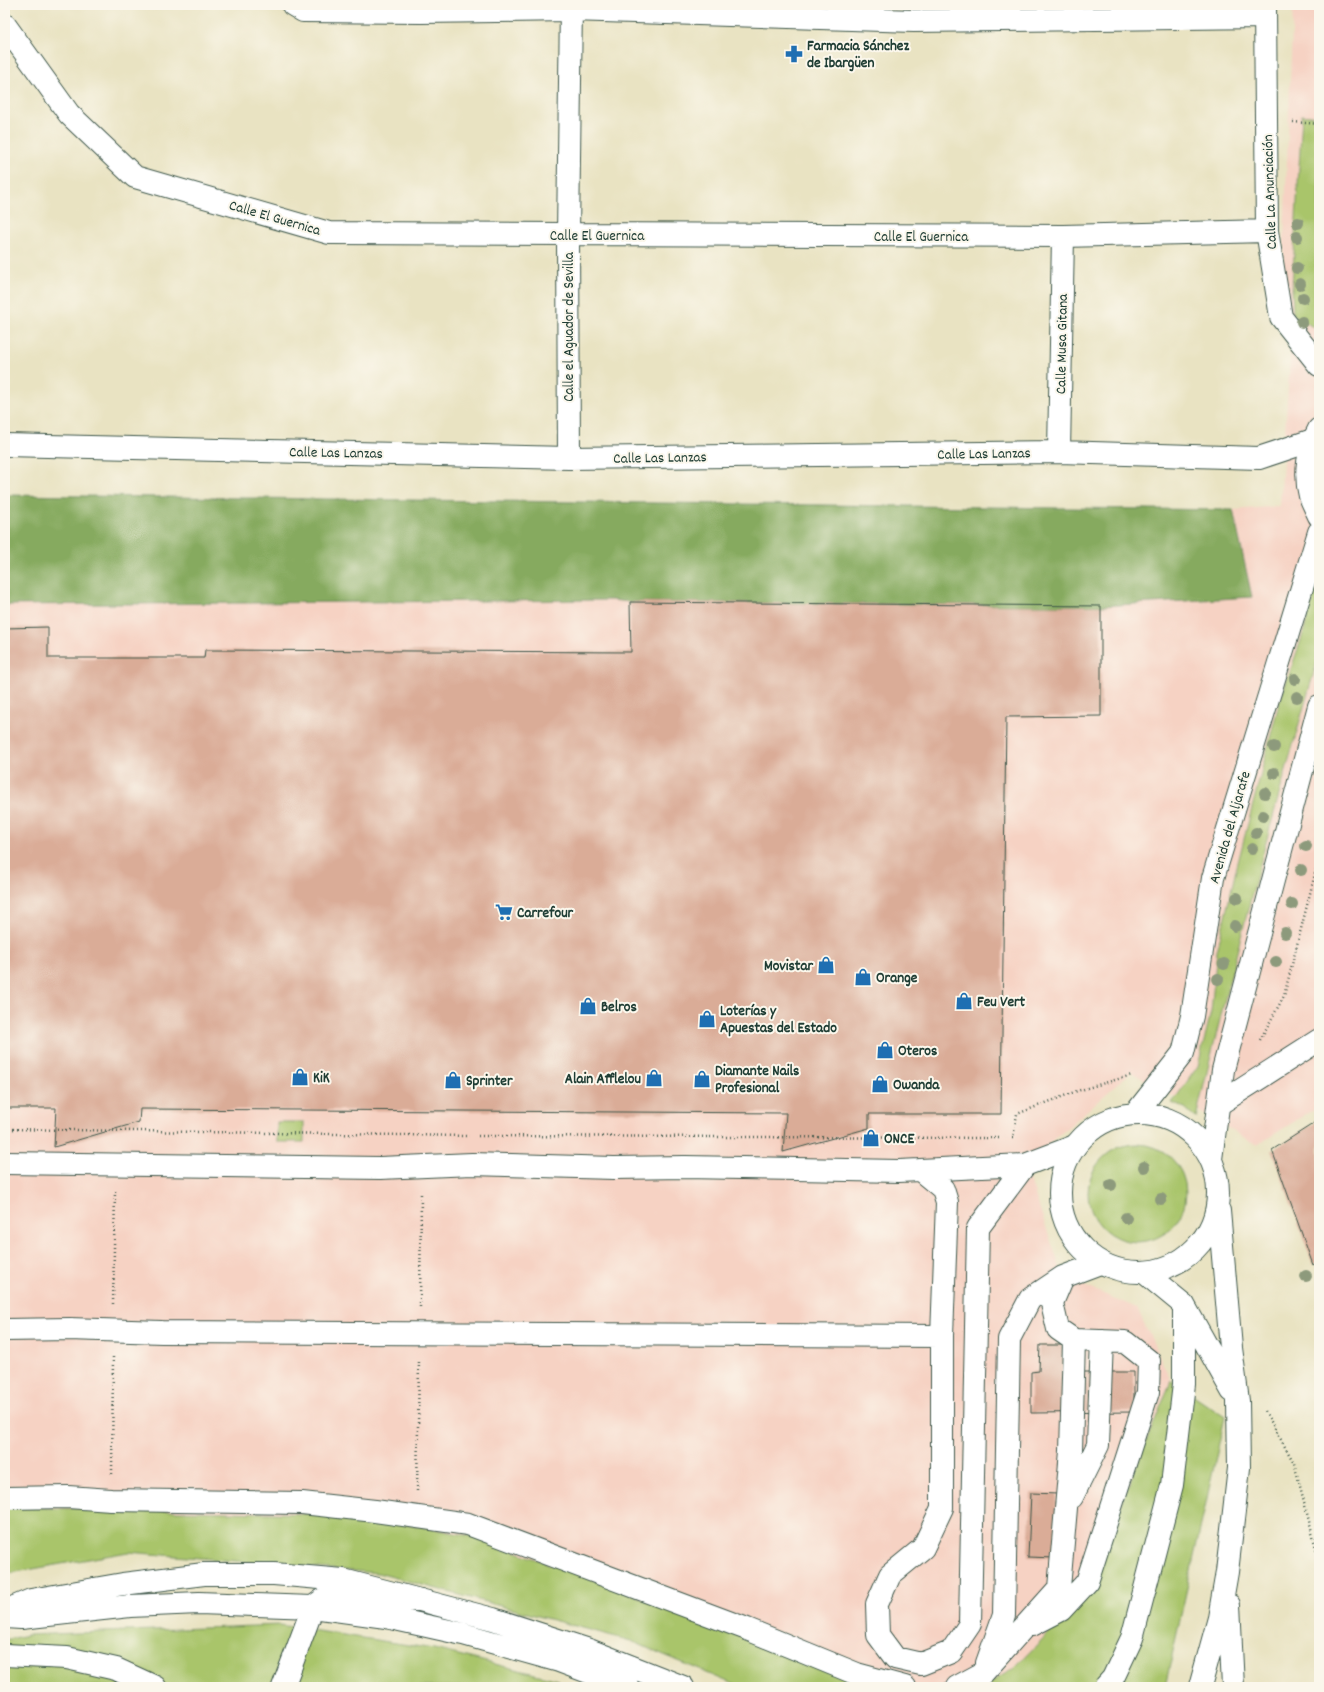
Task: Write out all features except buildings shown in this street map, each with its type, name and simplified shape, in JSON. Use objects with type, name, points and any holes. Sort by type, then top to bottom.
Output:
[{"type":"main road","points":[[293,5],[303,11],[421,8],[571,8],[914,13],[1265,11]]},
{"type":"main road","name":"Calle el Aguador de Sevilla","points":[[569,458],[568,235],[571,8]]},
{"type":"main road","name":"Calle La Anunciación","points":[[1265,11],[1267,231],[1281,317],[1319,365]]},
{"type":"main road","name":"Calle El Guernica","points":[[5,25],[69,114],[135,177],[329,233],[1063,236],[1267,231]]},
{"type":"main road","name":"Calle Musa Gitana","points":[[1059,452],[1063,236]]},
{"type":"main road","points":[[1316,435],[1307,468],[1310,496],[1319,516]]},
{"type":"main road","name":"Calle Las Lanzas","points":[[5,444],[569,458],[1059,452],[1259,458],[1316,435]]},
{"type":"main road","name":"Avenida del Aljarafe","points":[[1135,1114],[1183,1053],[1192,1016],[1213,878],[1319,532]]},
{"type":"main road","points":[[1211,1159],[1223,1070],[1319,706]]},
{"type":"main road","points":[[1219,1104],[1319,1040]]},
{"type":"main road","points":[[1200,1687],[1219,1618],[1239,1468],[1238,1401],[1231,1348],[1218,1204],[1218,1181],[1211,1159],[1198,1139],[1180,1125],[1159,1116],[1135,1114],[1112,1118],[1092,1129],[1075,1146],[1063,1170],[1060,1196],[1065,1223],[1079,1246],[1100,1263],[1122,1272],[1146,1273],[1171,1266],[1194,1251],[1210,1230],[1218,1204]]},
{"type":"main road","points":[[5,1164],[380,1168],[472,1164],[614,1168],[692,1167],[920,1170],[1025,1165],[1075,1146]]},
{"type":"main road","points":[[920,1170],[943,1189],[947,1202],[942,1336],[942,1508],[923,1548],[890,1575],[877,1604],[878,1635],[895,1658],[921,1664],[951,1652],[970,1624],[978,1228],[1025,1165]]},
{"type":"main road","points":[[983,1673],[1004,1615],[1009,1339],[1030,1299],[1063,1277],[1100,1263]]},
{"type":"main road","points":[[1146,1273],[1184,1305],[1238,1401]]},
{"type":"main road","points":[[1022,1630],[1061,1610],[1087,1582],[1148,1392],[1149,1361],[1125,1342],[1074,1340],[1058,1329],[1052,1303],[1063,1277]]},
{"type":"main road","points":[[1105,1687],[1113,1678],[1132,1638],[1172,1485],[1184,1384],[1184,1305]]},
{"type":"main road","points":[[5,1330],[942,1336]]},
{"type":"main road","points":[[957,1687],[983,1673],[1059,1588],[1071,1450],[1074,1340]]},
{"type":"main road","points":[[1066,1509],[1098,1445],[1102,1341]]},
{"type":"main road","points":[[5,1498],[68,1497],[111,1500],[302,1503],[375,1511],[468,1524],[747,1629],[857,1674],[905,1687]]},
{"type":"main road","points":[[1226,1572],[1233,1687]]},
{"type":"main road","points":[[5,1611],[31,1600],[123,1584],[204,1574],[274,1574],[343,1580],[492,1619],[589,1650],[683,1687]]},
{"type":"main road","points":[[283,1687],[313,1608],[324,1599],[350,1594],[389,1600],[420,1600]]},
{"type":"main road","points":[[5,1617],[21,1618],[130,1606],[199,1603],[313,1608],[386,1617],[463,1634],[559,1661],[628,1687]]},
{"type":"main road","points":[[5,1655],[67,1658],[116,1669],[155,1687]]},
{"type":"path","points":[[1259,1041],[1284,996],[1319,858]]},
{"type":"path","points":[[5,1129],[423,1136],[1013,1138],[1017,1114],[1077,1091],[1138,1073]]},
{"type":"path","points":[[1264,1409],[1294,1463],[1319,1560]]},
{"type":"shaded area","points":[[1293,5],[1319,5],[1319,1106],[1257,1145],[1131,1072],[1025,1165],[1063,1277],[1137,1308],[1171,1381],[1082,1599],[1013,1669],[983,1687],[884,1687],[476,1537],[5,1507],[5,605],[1252,597],[1233,510],[1280,506],[1293,314],[1281,317]]},
{"type":"green space","points":[[1302,115],[1319,117],[1319,331],[1293,314],[1292,288]]},
{"type":"green space","points":[[5,495],[1233,510],[1252,597],[1101,606],[630,602],[611,600],[5,605]]},
{"type":"green space","points":[[1319,578],[1319,660],[1316,665],[1268,834],[1238,947],[1196,1118],[1185,1108],[1172,1103],[1198,1066],[1211,1012],[1217,951],[1235,874],[1279,703],[1302,637]]},
{"type":"green space","points":[[277,1122],[304,1122],[304,1142],[277,1142]]},
{"type":"green space","points":[[1137,1144],[1156,1148],[1172,1158],[1182,1174],[1186,1193],[1182,1212],[1172,1228],[1156,1238],[1137,1242],[1118,1238],[1102,1228],[1092,1212],[1088,1193],[1092,1174],[1102,1158],[1118,1148]]},
{"type":"green space","points":[[1171,1381],[1225,1417],[1165,1687],[983,1687],[1013,1669],[1082,1599]]},
{"type":"green space","points":[[5,1507],[360,1515],[476,1537],[884,1687],[740,1687],[631,1641],[378,1573],[128,1552],[5,1574]]},
{"type":"green space","points":[[279,1625],[434,1649],[559,1680],[558,1687],[5,1687],[5,1640],[27,1635]]},
{"type":"place","name":"Farmacia Sánchez de Ibargüen","points":[[794,54]]},
{"type":"place","name":"Carrefour","points":[[504,912]]},
{"type":"place","name":"Movistar","points":[[826,965]]},
{"type":"place","name":"Orange","points":[[863,977]]},
{"type":"place","name":"Feu Vert","points":[[964,1001]]},
{"type":"place","name":"Belros","points":[[588,1006]]},
{"type":"place","name":"Loterías y Apuestas del Estado","points":[[707,1019]]},
{"type":"place","name":"Oteros","points":[[885,1050]]},
{"type":"place","name":"KiK","points":[[300,1077]]},
{"type":"place","name":"Alain Afflelou","points":[[654,1078]]},
{"type":"place","name":"Diamante Nails Profesional","points":[[702,1079]]},
{"type":"place","name":"Sprinter","points":[[453,1080]]},
{"type":"place","name":"Owanda","points":[[880,1084]]},
{"type":"place","name":"ONCE","points":[[871,1138]]}]
